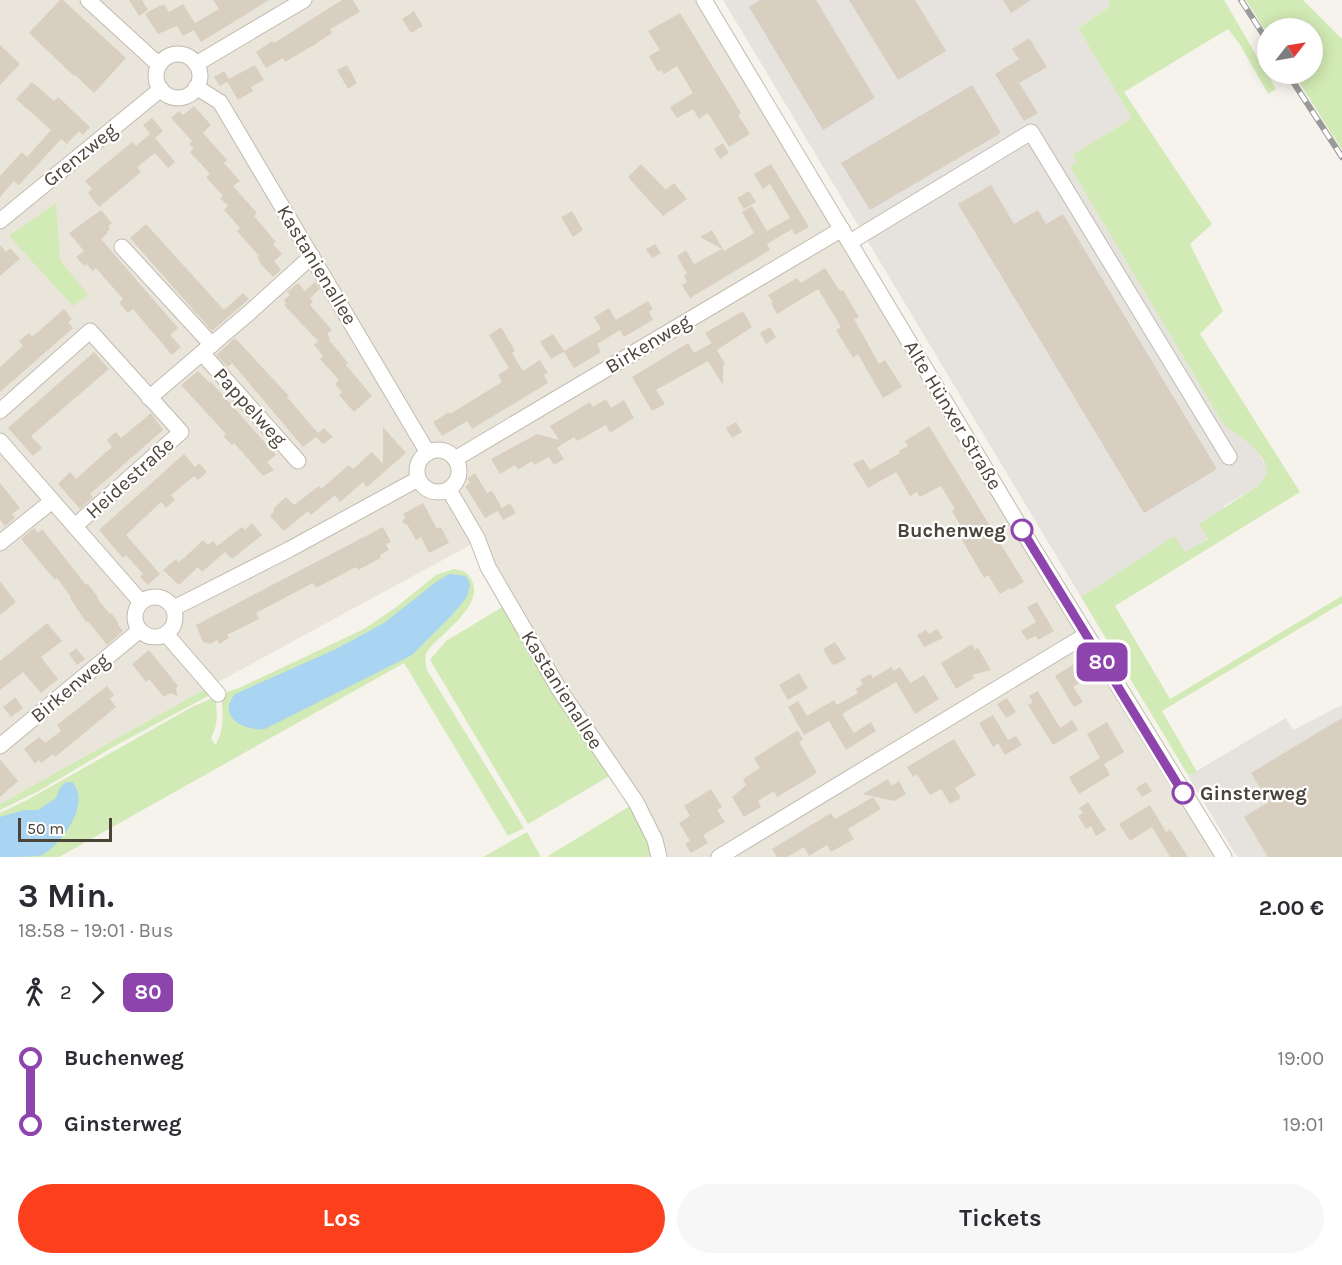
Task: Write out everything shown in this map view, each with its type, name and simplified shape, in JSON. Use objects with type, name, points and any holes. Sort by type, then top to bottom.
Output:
[{"type":"street","points":[[88,0],[159,65]]},
{"type":"street","points":[[196,64],[304,0]]},
{"type":"street","name":"Alte Hünxer Straße","points":[[704,0],[1086,635],[1224,857]]},
{"type":"street","points":[[177,54],[185,55],[196,64],[200,76],[196,87],[186,96],[167,95],[161,89],[156,78],[159,65],[164,59],[177,54]]},
{"type":"street","name":"Kastanienallee","points":[[196,87],[220,102],[428,453]]},
{"type":"street","name":"Grenzweg","points":[[0,221],[161,89]]},
{"type":"street","name":"Birkenweg","points":[[455,459],[1031,132],[1229,457]]},
{"type":"street","name":"Pappelweg","points":[[122,247],[298,461]]},
{"type":"street","name":"Pappelweg","points":[[149,398],[312,256]]},
{"type":"street","name":"Heidestraße","points":[[0,411],[90,331],[181,432],[75,526]]},
{"type":"street","name":"Heidestraße","points":[[0,441],[141,602]]},
{"type":"street","points":[[439,450],[455,459],[459,472],[449,490],[437,493],[431,491],[426,489],[418,479],[417,467],[428,453],[439,450]]},
{"type":"street","points":[[174,608],[290,549],[418,479]]},
{"type":"street","name":"Kastanienallee","points":[[449,490],[477,538],[488,567],[559,688],[636,802],[655,840],[659,857]]},
{"type":"street","points":[[0,543],[52,501]]},
{"type":"street","points":[[159,596],[170,602],[174,608],[174,625],[161,636],[149,636],[140,630],[135,619],[137,607],[146,598],[159,596]]},
{"type":"street","name":"Birkenweg","points":[[0,746],[140,630]]},
{"type":"street","points":[[166,634],[218,694]]},
{"type":"street","points":[[719,857],[1086,635]]},
{"type":"shaded area","points":[[0,0],[705,0],[1222,857],[659,857],[655,840],[474,543],[0,804]]},
{"type":"shaded area","points":[[723,0],[1108,0],[1111,5],[1078,28],[1132,118],[1073,155],[1078,162],[1070,167],[1222,422],[1251,443],[1266,467],[1267,473],[1259,485],[1224,506],[1208,538],[1185,553],[1174,537],[1081,597]]},
{"type":"shaded area","points":[[1342,705],[1342,857],[1237,857],[1188,776],[1286,718],[1293,730]]},
{"type":"green space","points":[[1108,0],[1224,0],[1257,56],[1257,75],[1228,29],[1124,92],[1212,224],[1190,244],[1223,311],[1200,334],[1300,492],[1115,606],[1170,699],[1342,596],[1342,603],[1162,711],[1197,772],[1188,775],[1081,597],[1174,536],[1185,552],[1208,539],[1199,524],[1259,485],[1267,473],[1265,464],[1256,449],[1222,422],[1070,167],[1077,162],[1073,155],[1132,118],[1078,28],[1110,6]]},
{"type":"green space","points":[[1246,0],[1303,0],[1321,18],[1257,18]]},
{"type":"green space","points":[[1323,20],[1342,39],[1342,150],[1300,84],[1323,84]]},
{"type":"green space","points":[[1262,84],[1273,84],[1276,89],[1268,94]]},
{"type":"green space","points":[[56,203],[60,260],[88,295],[73,306],[9,236]]},
{"type":"green space","points":[[454,569],[469,575],[474,591],[472,600],[459,619],[427,652],[425,659],[427,670],[524,828],[508,836],[404,663],[59,857],[0,857],[0,813],[192,707],[213,698],[216,701],[216,720],[211,738],[215,745],[222,727],[221,695],[223,693],[239,688],[364,629],[395,608],[436,575]]},
{"type":"green space","points":[[504,606],[611,775],[528,824],[430,660],[446,641]]},
{"type":"green space","points":[[207,688],[212,694],[113,747],[39,791],[0,810],[0,804]]},
{"type":"green space","points":[[630,806],[652,857],[548,856]]},
{"type":"green space","points":[[527,832],[541,857],[483,857]]},
{"type":"water","points":[[449,574],[466,576],[470,584],[467,597],[412,655],[265,729],[241,725],[231,716],[230,702],[235,694],[336,649],[384,623]]},
{"type":"water","points":[[66,782],[72,782],[79,801],[77,811],[66,833],[42,855],[0,857],[0,817],[24,810],[38,810],[56,798],[60,788]]},
{"type":"building","points":[[60,0],[63,0],[126,58],[94,93],[29,33]]},
{"type":"building","points":[[129,0],[142,0],[148,10],[139,16]]},
{"type":"building","points":[[213,0],[269,0],[201,42],[194,30],[183,36],[177,26],[158,34],[145,14],[160,5],[164,4],[169,12],[183,4],[195,23],[219,9]]},
{"type":"building","points":[[342,0],[353,0],[360,12],[330,29],[332,33],[314,45],[285,62],[283,58],[266,68],[256,52]]},
{"type":"building","points":[[760,0],[816,0],[875,98],[823,130],[749,7]]},
{"type":"building","points":[[849,0],[915,0],[946,51],[898,80]]},
{"type":"building","points":[[1003,0],[1031,0],[1011,13]]},
{"type":"building","points":[[414,11],[423,26],[411,33],[402,19]]},
{"type":"building","points":[[680,13],[741,113],[738,115],[750,134],[729,147],[708,113],[699,119],[693,109],[677,118],[670,107],[693,93],[677,66],[664,74],[661,70],[658,72],[649,56],[660,50],[648,31]]},
{"type":"building","points":[[1029,38],[1047,67],[1019,83],[1038,113],[1024,121],[995,74],[1019,59],[1012,49]]},
{"type":"building","points":[[0,45],[20,64],[0,85]]},
{"type":"building","points":[[255,65],[264,80],[251,87],[253,91],[238,100],[227,82],[220,86],[214,77],[224,71],[229,79]]},
{"type":"building","points":[[347,65],[357,83],[348,89],[337,70]]},
{"type":"building","points":[[32,82],[54,101],[58,97],[90,127],[83,135],[79,131],[67,144],[61,139],[19,185],[14,181],[0,197],[0,176],[22,152],[27,157],[51,130],[16,99]]},
{"type":"building","points":[[972,85],[1001,133],[870,210],[841,163]]},
{"type":"building","points":[[194,106],[211,125],[203,133],[227,160],[224,163],[240,181],[233,186],[257,213],[254,216],[276,242],[273,244],[282,254],[274,261],[281,270],[273,277],[261,264],[257,257],[259,256],[237,231],[240,228],[224,210],[228,206],[220,198],[223,196],[206,177],[210,174],[190,152],[194,148],[189,144],[192,141],[171,118],[179,111],[183,115]]},
{"type":"building","points":[[152,118],[163,131],[155,138],[175,162],[168,168],[155,153],[137,167],[141,172],[99,207],[88,193],[92,189],[85,181],[132,142],[136,146],[150,134],[143,125]]},
{"type":"building","points":[[723,143],[729,153],[720,159],[714,149]]},
{"type":"building","points":[[641,164],[666,190],[674,183],[687,199],[663,216],[628,177]]},
{"type":"building","points":[[771,164],[809,227],[795,235],[792,229],[767,244],[770,250],[690,298],[682,285],[687,282],[684,275],[687,274],[677,256],[686,250],[694,264],[722,249],[700,237],[712,230],[724,251],[754,233],[742,212],[752,206],[767,231],[790,218],[770,184],[763,189],[754,174]]},
{"type":"building","points":[[991,185],[1014,224],[1038,210],[1046,224],[1063,214],[1217,469],[1144,513],[958,204]]},
{"type":"building","points":[[749,191],[756,202],[744,209],[737,198]]},
{"type":"building","points":[[101,210],[112,223],[108,226],[110,229],[108,233],[101,239],[178,328],[170,335],[181,347],[172,355],[133,309],[128,313],[119,303],[123,299],[96,268],[93,271],[86,264],[84,266],[76,257],[84,251],[69,233]]},
{"type":"building","points":[[572,211],[583,230],[573,237],[561,217]]},
{"type":"building","points":[[146,224],[224,310],[243,293],[249,299],[212,331],[130,238]]},
{"type":"building","points":[[655,244],[661,253],[652,258],[646,249]]},
{"type":"building","points":[[0,245],[6,252],[10,248],[20,259],[0,276]]},
{"type":"building","points":[[825,268],[840,291],[843,290],[859,317],[854,319],[879,364],[885,360],[902,387],[883,398],[858,354],[853,358],[836,330],[841,327],[818,289],[777,314],[771,303],[773,302],[768,295],[797,278],[801,283]]},
{"type":"building","points":[[315,282],[320,289],[310,298],[313,301],[310,305],[332,330],[327,334],[329,340],[372,396],[354,412],[339,395],[342,392],[335,384],[339,380],[320,359],[323,356],[314,345],[318,341],[284,305],[286,303],[284,300],[290,295],[287,292],[298,283],[305,291]]},
{"type":"building","points":[[648,301],[653,309],[649,312],[653,320],[624,337],[620,330],[597,344],[601,352],[574,368],[564,352],[551,359],[540,342],[553,334],[564,351],[601,329],[594,317],[609,308],[616,320]]},
{"type":"building","points":[[64,309],[72,319],[68,322],[73,328],[0,392],[0,367],[23,346],[19,341],[29,333],[32,337]]},
{"type":"building","points":[[743,311],[752,327],[717,350],[725,364],[723,365],[723,385],[708,361],[656,390],[665,404],[652,411],[632,377],[688,343],[694,353],[712,343],[705,333]]},
{"type":"building","points":[[501,327],[523,371],[540,360],[548,373],[544,375],[548,383],[472,429],[467,421],[442,436],[433,422],[502,382],[498,375],[509,368],[489,335]]},
{"type":"building","points":[[770,327],[776,337],[766,344],[760,333]]},
{"type":"building","points":[[235,338],[289,396],[287,397],[318,433],[324,428],[333,437],[323,444],[316,437],[303,447],[232,363],[228,367],[216,355]]},
{"type":"building","points":[[94,352],[109,369],[31,436],[42,448],[33,456],[8,428]]},
{"type":"building","points":[[198,371],[211,382],[276,455],[267,462],[274,470],[263,476],[234,443],[232,445],[223,436],[226,434],[181,385]]},
{"type":"building","points":[[606,399],[611,408],[624,400],[634,418],[610,433],[606,425],[577,441],[574,437],[557,448],[564,459],[554,465],[549,457],[534,465],[532,461],[518,470],[515,465],[500,474],[491,459],[537,434],[559,440],[550,426],[590,402],[593,407]]},
{"type":"building","points":[[151,413],[163,430],[90,494],[93,497],[80,509],[58,484],[70,472],[76,479],[112,447],[107,440],[111,436],[116,432],[121,438]]},
{"type":"building","points":[[736,422],[742,432],[732,438],[726,428]]},
{"type":"building","points":[[929,426],[1024,582],[1011,590],[1010,588],[1000,594],[988,575],[984,578],[961,538],[963,537],[957,527],[960,525],[952,511],[955,509],[941,486],[920,497],[917,492],[910,496],[896,472],[868,488],[853,464],[863,459],[870,470],[900,453],[899,451],[908,446],[905,441]]},
{"type":"building","points":[[383,427],[406,453],[367,487],[363,482],[340,502],[335,495],[311,515],[308,511],[284,531],[270,516],[274,508],[286,497],[294,505],[319,486],[321,489],[349,465],[353,469],[372,452],[383,464]]},
{"type":"building","points":[[184,454],[195,467],[199,463],[207,472],[198,480],[194,476],[171,495],[175,500],[166,508],[161,502],[126,535],[160,574],[148,585],[140,577],[143,574],[126,555],[123,558],[99,530]]},
{"type":"building","points":[[475,473],[487,493],[492,491],[502,508],[510,503],[516,513],[503,520],[498,511],[485,518],[465,486],[470,483],[467,479]]},
{"type":"building","points":[[0,483],[20,508],[12,514],[15,518],[5,526],[0,520]]},
{"type":"building","points":[[423,503],[437,529],[441,527],[449,543],[429,553],[421,537],[416,540],[408,526],[402,522],[405,517],[403,514]]},
{"type":"building","points":[[252,523],[262,535],[232,559],[225,552],[202,572],[198,567],[179,585],[163,570],[176,559],[178,562],[184,558],[203,540],[208,545],[213,541],[217,546],[242,527],[245,530]]},
{"type":"building","points":[[383,527],[391,542],[386,544],[389,550],[380,555],[381,558],[358,570],[356,567],[316,588],[313,583],[256,613],[259,619],[227,635],[229,638],[219,644],[217,640],[210,644],[203,642],[196,625]]},
{"type":"building","points":[[34,528],[38,533],[42,529],[118,622],[123,631],[107,645],[88,621],[86,622],[57,578],[55,580],[21,539]]},
{"type":"building","points":[[0,581],[16,602],[0,615]]},
{"type":"building","points":[[1037,602],[1054,631],[1038,640],[1036,636],[1027,640],[1021,631],[1036,622],[1027,607]]},
{"type":"building","points":[[47,623],[62,641],[41,657],[58,679],[41,693],[23,672],[0,690],[0,661]]},
{"type":"building","points":[[937,629],[943,638],[924,647],[917,635],[926,630],[929,634]]},
{"type":"building","points":[[835,642],[846,659],[835,665],[823,649]]},
{"type":"building","points":[[972,644],[975,650],[978,648],[991,670],[972,675],[974,678],[956,689],[941,663]]},
{"type":"building","points":[[76,648],[85,659],[77,665],[69,654]]},
{"type":"building","points":[[149,650],[178,686],[177,696],[170,693],[164,697],[149,679],[146,682],[132,664]]},
{"type":"building","points":[[1074,664],[1084,680],[1073,687],[1083,702],[1074,707],[1055,676]]},
{"type":"building","points":[[891,667],[894,671],[900,667],[910,683],[924,675],[939,699],[915,714],[896,682],[842,714],[854,733],[871,722],[876,731],[846,750],[829,721],[804,735],[788,707],[798,701],[807,716],[834,700],[837,705],[858,693],[856,689],[863,684],[860,680],[870,674],[873,678]]},
{"type":"building","points":[[799,673],[808,688],[788,700],[779,685]]},
{"type":"building","points":[[107,686],[114,695],[110,699],[116,707],[55,757],[53,754],[41,763],[39,760],[35,764],[24,749],[39,737],[45,743],[61,731],[57,725]]},
{"type":"building","points":[[1038,691],[1060,728],[1072,720],[1078,730],[1053,745],[1028,705],[1033,702],[1029,696]]},
{"type":"building","points":[[15,697],[23,708],[11,717],[3,707]]},
{"type":"building","points":[[1007,698],[1016,712],[1006,718],[997,704]]},
{"type":"building","points":[[993,715],[1008,740],[1016,736],[1022,745],[1005,755],[998,743],[993,747],[979,723]]},
{"type":"building","points":[[1342,718],[1342,857],[1268,857],[1244,817],[1269,802],[1251,773]]},
{"type":"building","points":[[1107,722],[1124,752],[1104,764],[1110,775],[1079,794],[1069,777],[1100,758],[1087,734]]},
{"type":"building","points":[[798,730],[803,739],[799,742],[817,773],[777,797],[774,791],[758,801],[761,807],[744,817],[732,797],[746,785],[743,779],[760,768],[754,758]]},
{"type":"building","points":[[954,739],[976,775],[955,788],[961,798],[950,804],[941,789],[930,795],[917,774],[913,777],[907,767]]},
{"type":"building","points":[[0,759],[18,781],[0,797]]},
{"type":"building","points":[[888,779],[892,786],[899,781],[906,794],[894,801],[863,794]]},
{"type":"building","points":[[1146,782],[1152,791],[1142,797],[1136,788]]},
{"type":"building","points":[[711,789],[722,807],[717,810],[725,822],[703,835],[708,843],[691,853],[685,844],[690,841],[679,823],[690,816],[684,806]]},
{"type":"building","points":[[873,797],[881,809],[848,829],[854,839],[831,852],[827,845],[809,856],[804,847],[787,857],[777,857],[772,849],[831,813],[835,819]]},
{"type":"building","points":[[1088,802],[1106,830],[1096,836],[1091,826],[1086,829],[1078,816],[1083,813],[1079,808]]},
{"type":"building","points":[[1150,805],[1166,832],[1170,829],[1188,857],[1170,857],[1152,827],[1130,841],[1119,824]]},
{"type":"railway","points":[[1241,0],[1257,25]]},
{"type":"railway","points":[[1295,84],[1342,157]]},
{"type":"bus line","name":"80","points":[[1022,530],[1183,793]]},
{"type":"place","name":"Buchenweg","points":[[1022,530]]},
{"type":"place","name":"Ginsterweg","points":[[1183,793]]}]
